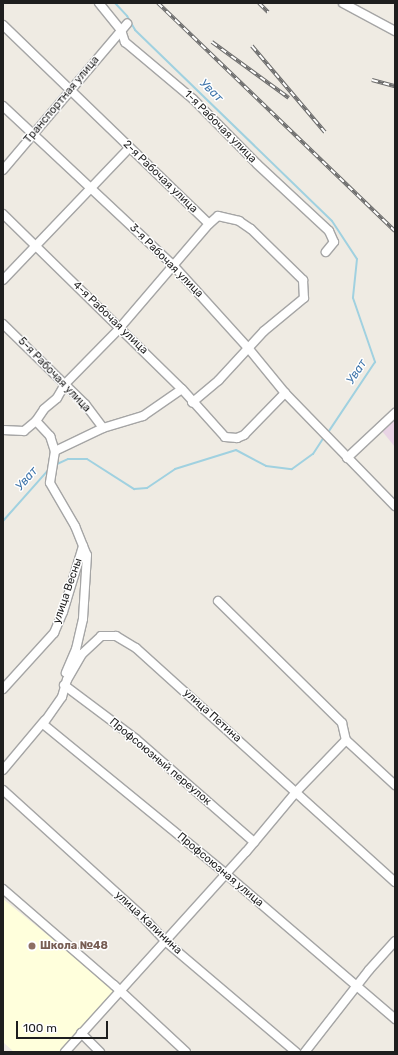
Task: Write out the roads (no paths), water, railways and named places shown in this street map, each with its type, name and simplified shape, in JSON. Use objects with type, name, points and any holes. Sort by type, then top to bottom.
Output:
[{"type":"street","name":"1-я Рабочая улица","points":[[99,3],[121,30],[124,42],[193,98],[257,164],[329,230],[334,242],[326,252]]},
{"type":"street","points":[[342,3],[395,31]]},
{"type":"street","name":"Транспортная улица","points":[[3,170],[127,24]]},
{"type":"street","name":"2-я Рабочая улица","points":[[3,25],[71,89],[129,148],[209,224]]},
{"type":"street","name":"3-я Рабочая улица","points":[[3,106],[34,134],[88,188],[172,264],[250,349],[285,393],[395,506]]},
{"type":"street","points":[[3,280],[37,245],[88,188],[129,148]]},
{"type":"street","name":"4-я Рабочая улица","points":[[3,214],[37,245],[118,330],[123,331],[182,389],[192,403],[225,436],[236,438],[264,417],[285,393]]},
{"type":"street","points":[[3,430],[24,431],[36,421],[44,409],[57,398],[65,384],[118,330],[172,264],[209,224],[218,216],[230,217],[251,229],[303,280],[304,298],[294,304],[250,349],[192,403]]},
{"type":"street","name":"5-я Рабочая улица","points":[[3,324],[85,404],[103,428]]},
{"type":"street","points":[[55,451],[103,428],[143,416],[182,389]]},
{"type":"street","points":[[347,458],[395,413]]},
{"type":"street","points":[[3,770],[43,724],[76,649],[83,619],[87,579],[87,555],[75,526],[50,483],[55,451],[50,436],[36,421]]},
{"type":"street","name":"улица Весны","points":[[3,689],[54,633],[64,612],[83,546]]},
{"type":"street","points":[[218,601],[342,723],[346,740],[395,785]]},
{"type":"street","name":"улица Петина","points":[[43,724],[62,697],[64,685],[82,654],[94,640],[101,636],[116,636],[136,648],[395,882]]},
{"type":"street","name":"Профсоюзный переулок","points":[[64,685],[136,738],[254,842]]},
{"type":"street","name":"Профсоюзная улица","points":[[43,724],[226,874],[395,1019]]},
{"type":"street","points":[[65,1052],[81,1033],[120,993],[165,940],[226,874],[296,792],[346,740]]},
{"type":"street","name":"улица Калинина","points":[[3,790],[165,940],[296,1052]]},
{"type":"street","points":[[3,889],[114,985],[120,993],[186,1052]]},
{"type":"street","points":[[305,1052],[356,986],[395,940]]},
{"type":"street","points":[[81,1033],[100,1052]]},
{"type":"waterway","name":"Уват","points":[[115,3],[127,16],[135,30],[332,221],[357,259],[353,298],[375,362],[327,434]]},
{"type":"waterway","name":"Уват","points":[[55,465],[68,459],[87,459],[134,489],[147,488],[175,469],[236,450],[266,466],[292,469],[313,454],[324,437]]},
{"type":"waterway","name":"Уват","points":[[3,521],[50,468]]},
{"type":"railway","points":[[158,3],[395,231]]},
{"type":"railway","points":[[259,3],[268,12]]},
{"type":"railway","points":[[212,42],[289,98]]},
{"type":"railway","points":[[252,46],[325,132]]},
{"type":"railway","points":[[372,80],[395,86]]},
{"type":"place","name":"Школа №48","points":[[32,946]]}]
